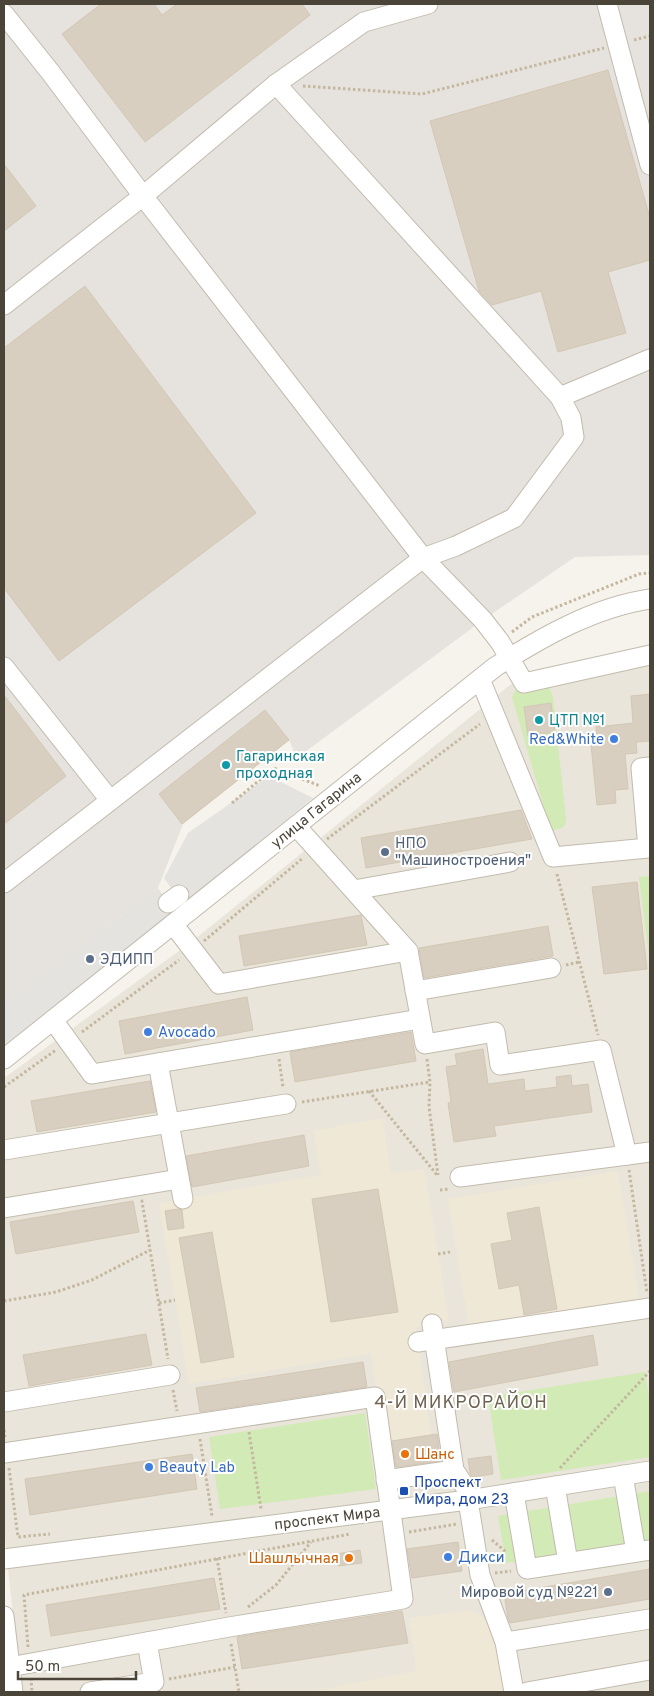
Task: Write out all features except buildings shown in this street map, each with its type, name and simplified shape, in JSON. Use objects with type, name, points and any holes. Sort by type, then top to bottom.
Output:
[{"type":"street","points":[[4,7],[16,4]]},
{"type":"street","points":[[4,305],[143,196],[276,84],[364,22],[428,4]]},
{"type":"street","points":[[607,4],[650,165]]},
{"type":"street","points":[[4,14],[423,558],[483,620],[500,642],[524,683],[650,655]]},
{"type":"street","points":[[4,882],[423,558],[456,546],[514,518],[574,437],[571,418],[560,397],[276,84]]},
{"type":"street","points":[[560,397],[650,358]]},
{"type":"street","name":"улица Гагарина","points":[[4,1059],[480,679],[509,658],[569,625],[627,603],[650,599]]},
{"type":"street","points":[[4,667],[110,800]]},
{"type":"street","points":[[480,679],[553,857],[648,848],[641,768],[650,767]]},
{"type":"street","points":[[296,826],[408,951],[425,1044],[495,1032],[500,1064],[601,1050],[626,1155]]},
{"type":"street","points":[[354,890],[510,862]]},
{"type":"street","points":[[173,924],[219,984],[408,951]]},
{"type":"street","points":[[415,991],[550,968]]},
{"type":"street","points":[[52,1020],[92,1074],[420,1019]]},
{"type":"street","points":[[158,1063],[183,1199]]},
{"type":"street","points":[[4,1150],[286,1104]]},
{"type":"street","points":[[460,1177],[650,1152]]},
{"type":"street","points":[[4,1208],[179,1179]]},
{"type":"street","points":[[429,1333],[650,1310]]},
{"type":"street","points":[[429,1333],[468,1322]]},
{"type":"street","points":[[429,1333],[454,1470],[466,1488],[480,1575],[505,1642],[514,1692]]},
{"type":"street","points":[[4,1402],[170,1375]]},
{"type":"street","points":[[5,1453],[375,1397],[403,1599],[229,1627],[7,1668]]},
{"type":"street","points":[[386,1480],[454,1470]]},
{"type":"street","name":"проспект Мира","points":[[4,1559],[468,1500],[514,1493],[555,1480],[623,1475],[650,1470]]},
{"type":"street","points":[[514,1493],[527,1569],[643,1551],[623,1475]]},
{"type":"street","points":[[555,1480],[568,1562]]},
{"type":"street","points":[[4,1616],[7,1668],[13,1692]]},
{"type":"street","points":[[505,1642],[650,1619]]},
{"type":"street","points":[[90,1692],[154,1682],[147,1642]]},
{"type":"street","points":[[527,1692],[650,1670]]},
{"type":"path","points":[[276,84],[422,94],[618,45]]},
{"type":"path","points":[[4,1087],[193,950],[316,847],[494,713]]},
{"type":"path","points":[[553,857],[601,1050]]},
{"type":"path","points":[[276,1044],[286,1104],[430,1082]]},
{"type":"path","points":[[369,1091],[438,1175],[429,1106],[430,1082],[425,1044]]},
{"type":"path","points":[[626,1155],[650,1310]]},
{"type":"path","points":[[142,1202],[170,1375],[188,1425],[212,1520]]},
{"type":"path","points":[[4,1301],[56,1292],[92,1280],[150,1250]]},
{"type":"path","points":[[438,1254],[450,1252]]},
{"type":"path","points":[[159,1303],[175,1300]]},
{"type":"path","points":[[555,1480],[650,1371]]},
{"type":"path","points":[[246,1416],[262,1515]]},
{"type":"path","points":[[4,1430],[5,1453],[18,1537]]},
{"type":"path","points":[[394,1534],[471,1522],[527,1569]]},
{"type":"path","points":[[32,1692],[24,1595],[357,1533]]},
{"type":"path","points":[[247,1608],[253,1601],[276,1585],[312,1541]]},
{"type":"path","points":[[217,1558],[240,1692]]},
{"type":"path","points":[[480,1575],[527,1569]]},
{"type":"path","points":[[154,1682],[235,1668]]},
{"type":"shaded area","points":[[4,4],[650,4],[650,555],[575,557],[483,620],[297,758],[289,740],[183,824],[158,888],[4,1004]]},
{"type":"shaded area","points":[[650,645],[650,1692],[21,1692],[4,1529],[4,1078],[190,943],[525,673]]},
{"type":"shaded area","points":[[269,776],[313,798],[183,905],[164,878],[188,833]]},
{"type":"shaded area","name":"ЭДИПП","points":[[158,888],[176,914],[4,1045],[4,1004]]},
{"type":"shaded area","points":[[382,1118],[391,1173],[424,1169],[449,1321],[416,1327],[431,1435],[384,1442],[371,1353],[189,1384],[159,1203],[321,1175],[314,1131]]},
{"type":"shaded area","points":[[618,1171],[639,1299],[469,1327],[448,1199]]},
{"type":"shaded area","points":[[470,1610],[492,1622],[504,1692],[309,1692],[416,1671],[409,1618]]},
{"type":"green space","points":[[548,686],[553,697],[566,819],[565,825],[560,829],[553,830],[549,825],[512,697],[518,689]]},
{"type":"green space","points":[[650,876],[650,964],[639,877]]},
{"type":"green space","points":[[645,1372],[650,1403],[650,1457],[501,1480],[488,1397]]},
{"type":"green space","points":[[365,1413],[376,1489],[220,1509],[209,1437]]},
{"type":"green space","points":[[650,1491],[650,1540],[506,1563],[498,1516]]},
{"type":"place","name":"ЦТП №1","points":[[539,720]]},
{"type":"place","name":"Red&White","points":[[614,739]]},
{"type":"place","name":"Гагаринская проходная","points":[[226,765]]},
{"type":"place","name":"НПО \"Машиностроения\"","points":[[385,852]]},
{"type":"place","name":"ЭДИПП","points":[[90,959]]},
{"type":"place","name":"Avocado","points":[[148,1032]]},
{"type":"place","name":"Шанс","points":[[405,1454]]},
{"type":"place","name":"Beauty Lab","points":[[149,1467]]},
{"type":"place","name":"Проспект Мира, дом 23","points":[[404,1491]]},
{"type":"place","name":"Дикси","points":[[448,1557]]},
{"type":"place","name":"Шашлычная","points":[[349,1558]]},
{"type":"place","name":"Мировой суд №221","points":[[608,1592]]},
{"type":"district","name":"4-Й МИКРОРАЙОН","points":[[461,1402]]}]
